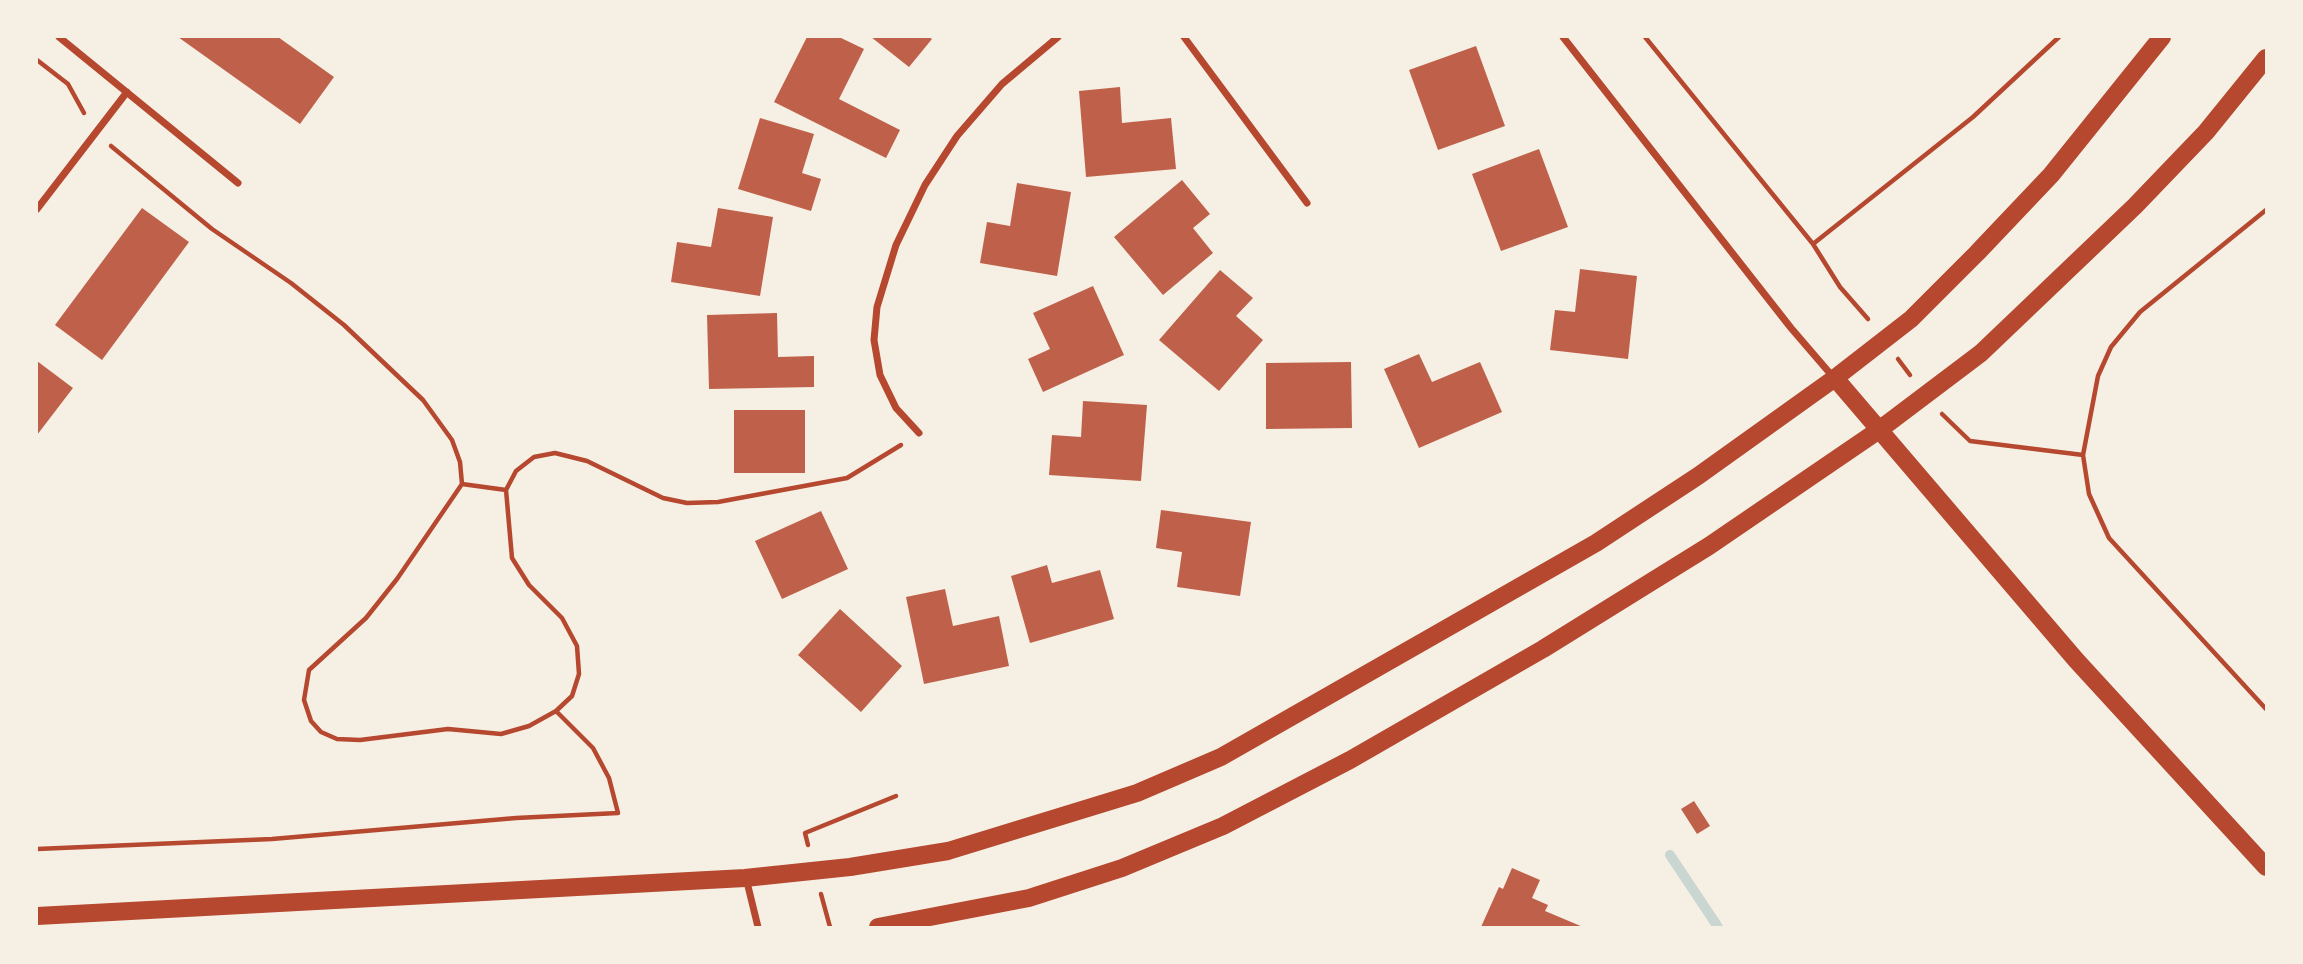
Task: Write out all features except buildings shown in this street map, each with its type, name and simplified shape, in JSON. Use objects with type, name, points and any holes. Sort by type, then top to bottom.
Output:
[{"type":"main road","points":[[37,916],[746,878],[850,867],[948,851],[1138,793],[1221,757],[1596,543],[1698,476],[1835,378],[1911,319],[1986,243],[2087,133],[2162,37]]},
{"type":"main road","points":[[878,927],[1029,898],[1122,868],[1223,826],[1350,760],[1543,649],[1709,547],[1879,430],[1981,353],[2135,206],[2206,132],[2266,58]]},
{"type":"main road","points":[[1835,378],[2076,660],[2266,867]]},
{"type":"street","points":[[59,37],[238,183]]},
{"type":"street","points":[[919,433],[896,408],[880,375],[874,340],[877,307],[896,245],[925,186],[957,135],[1002,84],[1058,37]]},
{"type":"street","points":[[1184,37],[1307,203]]},
{"type":"street","points":[[1563,37],[1791,328],[1835,378]]},
{"type":"street","points":[[37,209],[127,92]]},
{"type":"street","points":[[746,878],[758,927]]},
{"type":"path","points":[[1645,37],[1814,244],[1840,287]]},
{"type":"path","points":[[1814,244],[1973,117],[2059,37]]},
{"type":"path","points":[[37,60],[68,84],[95,133],[212,229],[301,291],[383,360],[423,400],[452,440],[460,462],[462,484],[397,579],[366,618],[309,670],[304,700],[311,721],[321,732],[337,739],[360,740],[448,729],[501,734],[530,726],[556,711],[572,696],[579,674],[576,646],[562,618],[530,586],[512,558],[506,490],[516,471],[534,457],[555,453],[587,461],[663,498],[687,503],[718,502],[847,478],[919,433]]},
{"type":"path","points":[[2266,211],[2140,312],[2111,347],[2098,376],[2083,455],[2089,494],[2109,538],[2266,709]]},
{"type":"path","points":[[462,484],[506,490]]},
{"type":"path","points":[[37,849],[272,839],[516,818],[618,813],[609,778],[593,748],[556,711]]},
{"type":"waterway","points":[[1670,855],[1718,927]]}]
